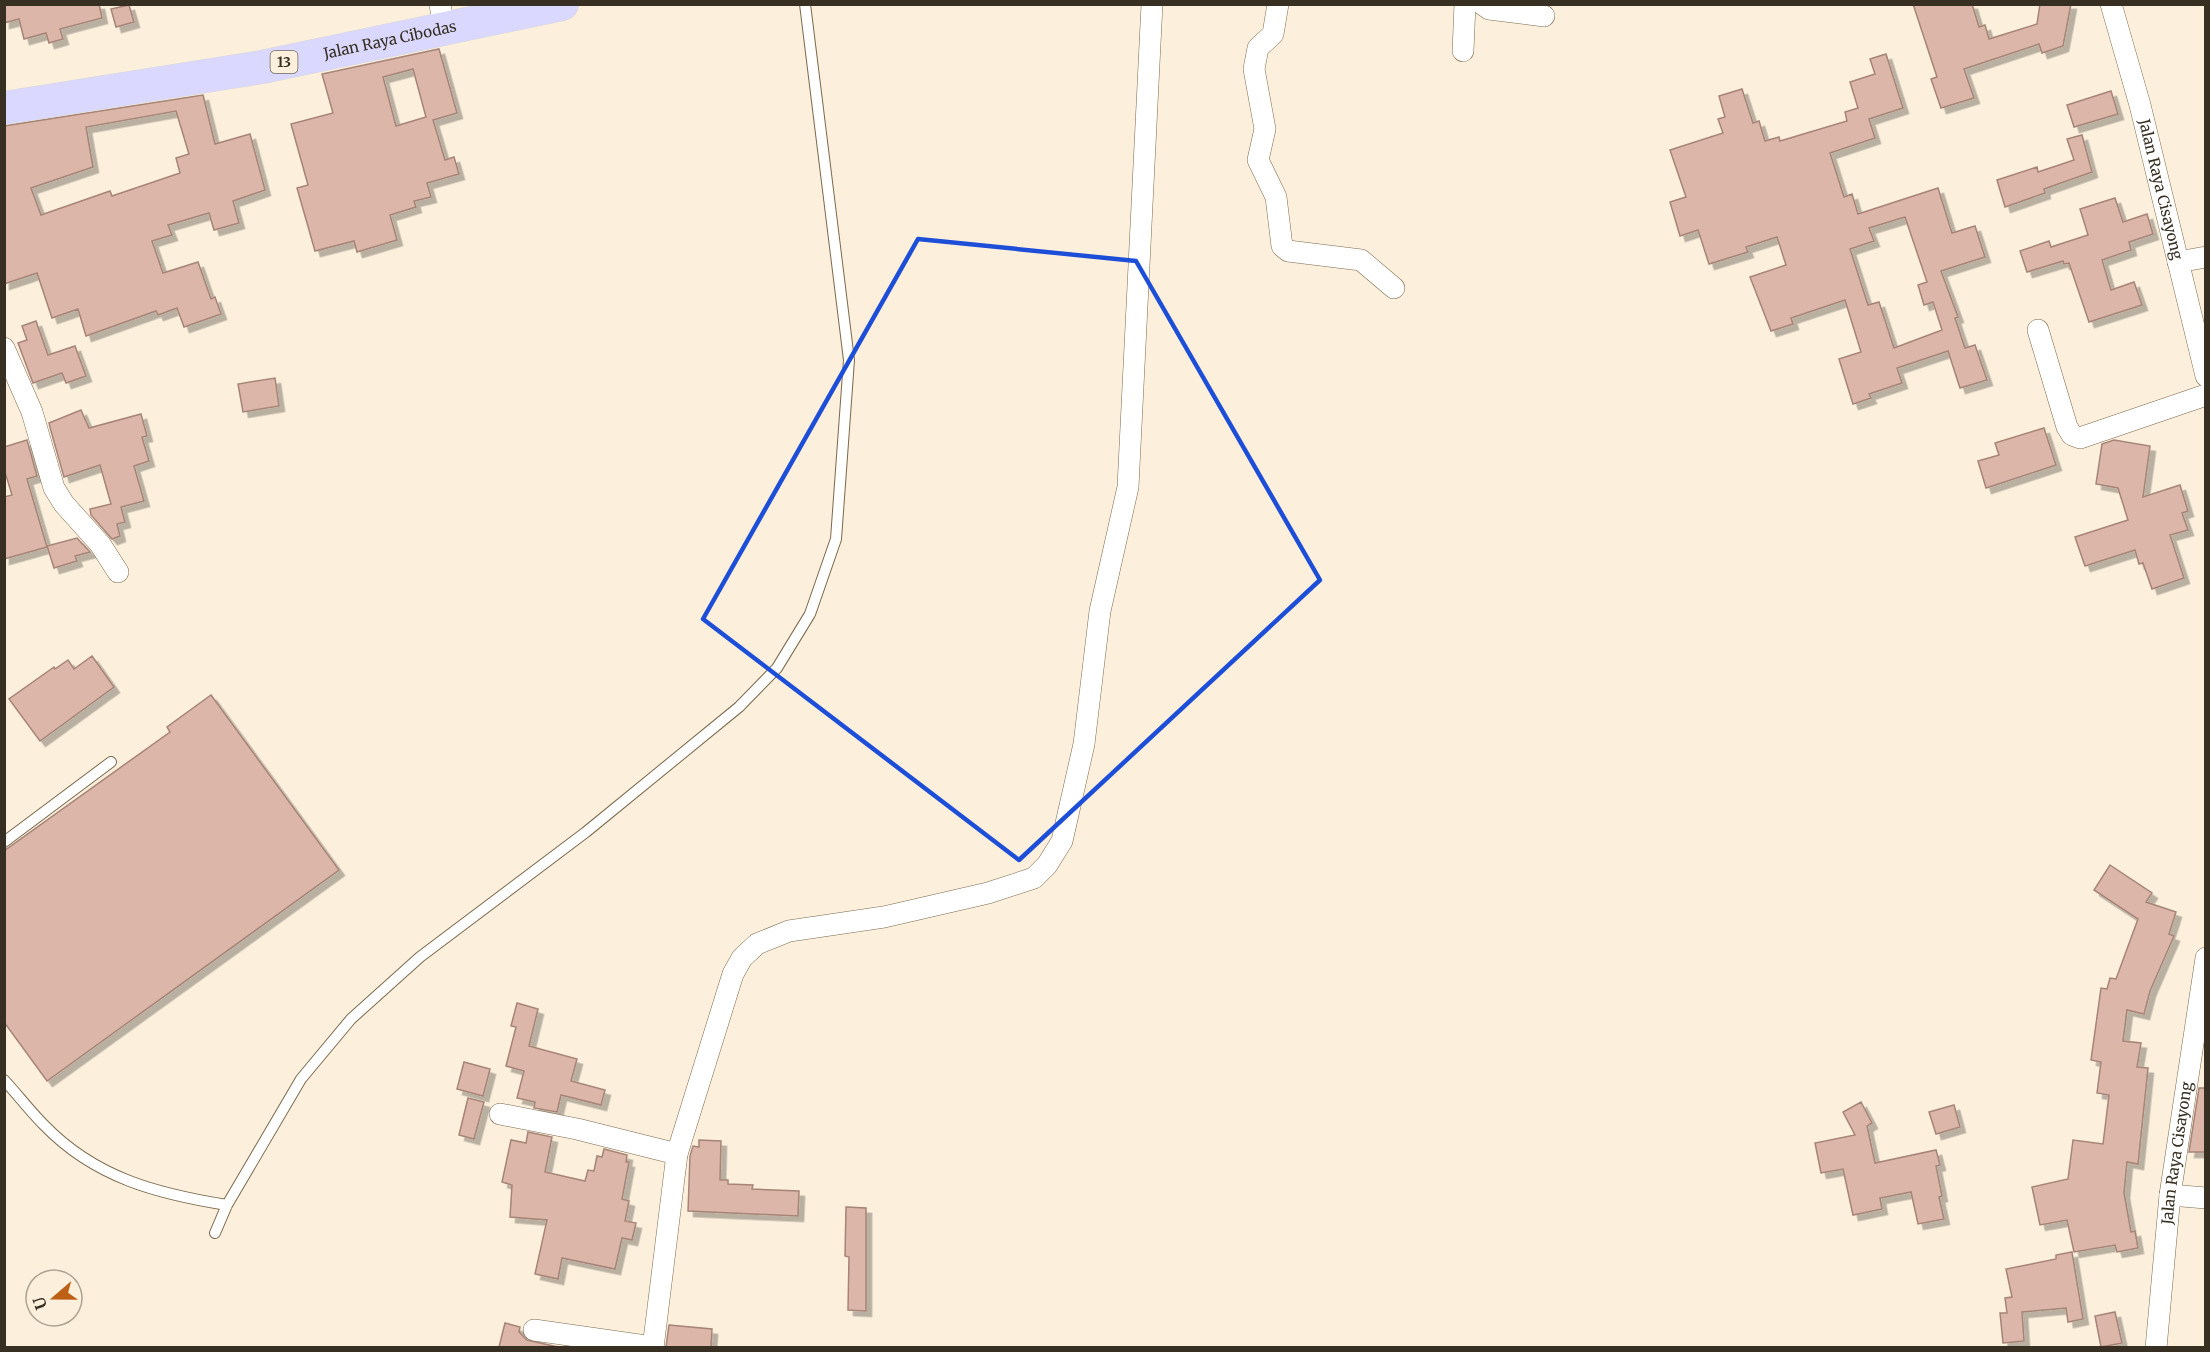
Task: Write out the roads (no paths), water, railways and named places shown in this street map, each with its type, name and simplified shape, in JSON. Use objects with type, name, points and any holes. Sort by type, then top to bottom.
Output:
[{"type":"highway","name":"Jalan Raya Cibodas","points":[[4,108],[262,67],[442,17],[562,4]]},
{"type":"street","points":[[534,1330],[653,1347],[677,1154],[733,974],[742,958],[757,944],[789,931],[884,917],[988,893],[1034,878],[1047,865],[1062,841],[1084,744],[1101,611],[1128,487],[1152,4]]},
{"type":"street","points":[[1278,4],[1273,34],[1258,48],[1254,69],[1257,93],[1265,118],[1258,159],[1275,197],[1282,246],[1288,251],[1362,260],[1394,288]]},
{"type":"street","points":[[1463,51],[1465,4]]},
{"type":"street","points":[[1482,4],[1489,9],[1544,15]]},
{"type":"street","name":"Jalan Raya Cisayong","points":[[2112,4],[2140,105],[2205,376]]},
{"type":"street","points":[[2178,262],[2205,257]]},
{"type":"street","points":[[2038,330],[2067,427],[2072,435],[2080,438],[2205,395]]},
{"type":"street","points":[[4,348],[32,412],[54,488],[64,504],[100,544],[118,572]]},
{"type":"street","name":"Jalan Raya Cisayong","points":[[2156,1347],[2170,1195],[2205,958]]},
{"type":"street","points":[[500,1114],[578,1129],[677,1154]]},
{"type":"street","points":[[2170,1195],[2205,1198]]},
{"type":"lane","points":[[215,1233],[227,1205],[301,1079],[351,1018],[420,957],[586,832],[739,707],[777,668],[810,614],[836,539],[849,360],[806,4]]},
{"type":"lane","points":[[4,842],[111,762]]},
{"type":"lane","points":[[4,1080],[45,1127],[93,1163],[117,1177],[169,1196],[227,1205]]}]
